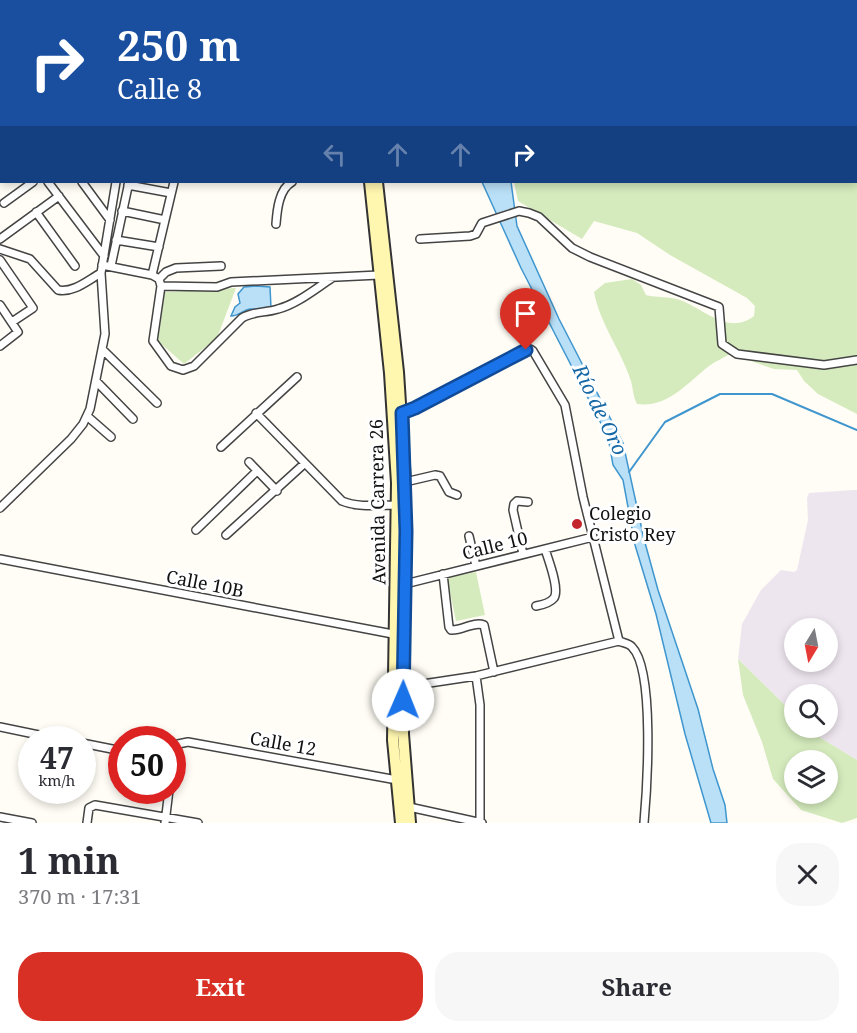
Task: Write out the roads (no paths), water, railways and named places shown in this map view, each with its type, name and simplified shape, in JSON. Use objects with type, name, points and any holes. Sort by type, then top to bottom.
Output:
[{"type":"main road","name":"Avenida Carrera 26","points":[[369,183],[405,482],[405,584],[393,740],[401,823]]},
{"type":"main road","name":"Avenida Carrera 26","points":[[377,183],[397,415],[403,734],[410,823]]},
{"type":"street","points":[[4,202],[32,183]]},
{"type":"street","points":[[49,183],[104,256]]},
{"type":"street","points":[[83,183],[110,220]]},
{"type":"street","points":[[0,508],[71,439],[87,416],[104,350],[102,269],[116,183]]},
{"type":"street","points":[[111,266],[129,183],[171,193]]},
{"type":"street","points":[[174,183],[159,247],[153,341],[171,366],[183,370],[194,366],[242,318],[288,306],[332,278]]},
{"type":"street","points":[[276,224],[285,186],[290,183]]},
{"type":"street","points":[[0,239],[59,196]]},
{"type":"street","points":[[122,211],[165,220]]},
{"type":"street","points":[[420,239],[470,236],[476,234],[482,223],[519,211],[539,217],[567,244],[591,257],[719,307],[722,344],[737,354],[824,365],[857,360]]},
{"type":"street","points":[[36,212],[75,266]]},
{"type":"street","points":[[116,240],[159,247]]},
{"type":"street","points":[[0,249],[30,260],[58,290],[65,291],[73,289],[102,269],[111,266],[158,280],[217,287],[231,282],[379,275]]},
{"type":"street","points":[[0,260],[33,308],[12,322]]},
{"type":"street","points":[[158,280],[166,272],[176,268],[221,267]]},
{"type":"street","points":[[0,305],[18,333],[0,346]]},
{"type":"street","points":[[397,415],[530,349],[533,351],[565,405],[574,456],[619,641]]},
{"type":"street","points":[[104,350],[157,403]]},
{"type":"street","points":[[221,447],[297,377]]},
{"type":"street","points":[[96,381],[133,419]]},
{"type":"street","points":[[256,413],[342,501],[362,506],[398,505]]},
{"type":"street","points":[[87,416],[111,437]]},
{"type":"street","points":[[249,462],[277,490]]},
{"type":"street","points":[[226,535],[304,464]]},
{"type":"street","points":[[196,530],[257,471]]},
{"type":"street","points":[[405,482],[440,477],[449,492],[457,495]]},
{"type":"street","points":[[524,554],[513,510],[514,504],[518,501],[528,502]]},
{"type":"street","points":[[469,536],[476,566]]},
{"type":"street","name":"Calle 10","points":[[405,584],[593,537]]},
{"type":"street","points":[[536,606],[548,603],[556,593],[556,585],[545,549]]},
{"type":"street","name":"Calle 10B","points":[[0,559],[400,636]]},
{"type":"street","points":[[443,574],[449,627],[455,631],[478,623],[484,625],[494,672]]},
{"type":"street","points":[[403,687],[476,676],[619,641],[632,647],[638,657],[648,728],[644,823]]},
{"type":"street","points":[[409,807],[482,823],[480,705],[476,676]]},
{"type":"street","points":[[0,727],[18,731]]},
{"type":"street","name":"Calle 12","points":[[186,742],[397,780]]},
{"type":"street","points":[[165,820],[167,804]]},
{"type":"street","points":[[87,823],[89,808],[95,805],[165,820],[198,823]]},
{"type":"street","points":[[0,817],[32,823]]},
{"type":"water","name":"Río de Oro","points":[[482,183],[511,183],[517,226],[559,319],[623,443],[644,539],[658,590],[698,709],[713,769],[725,805],[727,823],[711,823],[685,734],[656,614],[635,545],[623,480],[613,465],[608,437],[521,268]]},
{"type":"water","points":[[244,287],[270,287],[271,308],[250,309],[231,316],[235,307],[240,303],[238,294]]},
{"type":"waterway","points":[[629,472],[665,422],[720,394],[772,394],[857,430]]},
{"type":"place","name":"Colegio Cristo Rey","points":[[577,524]]}]
